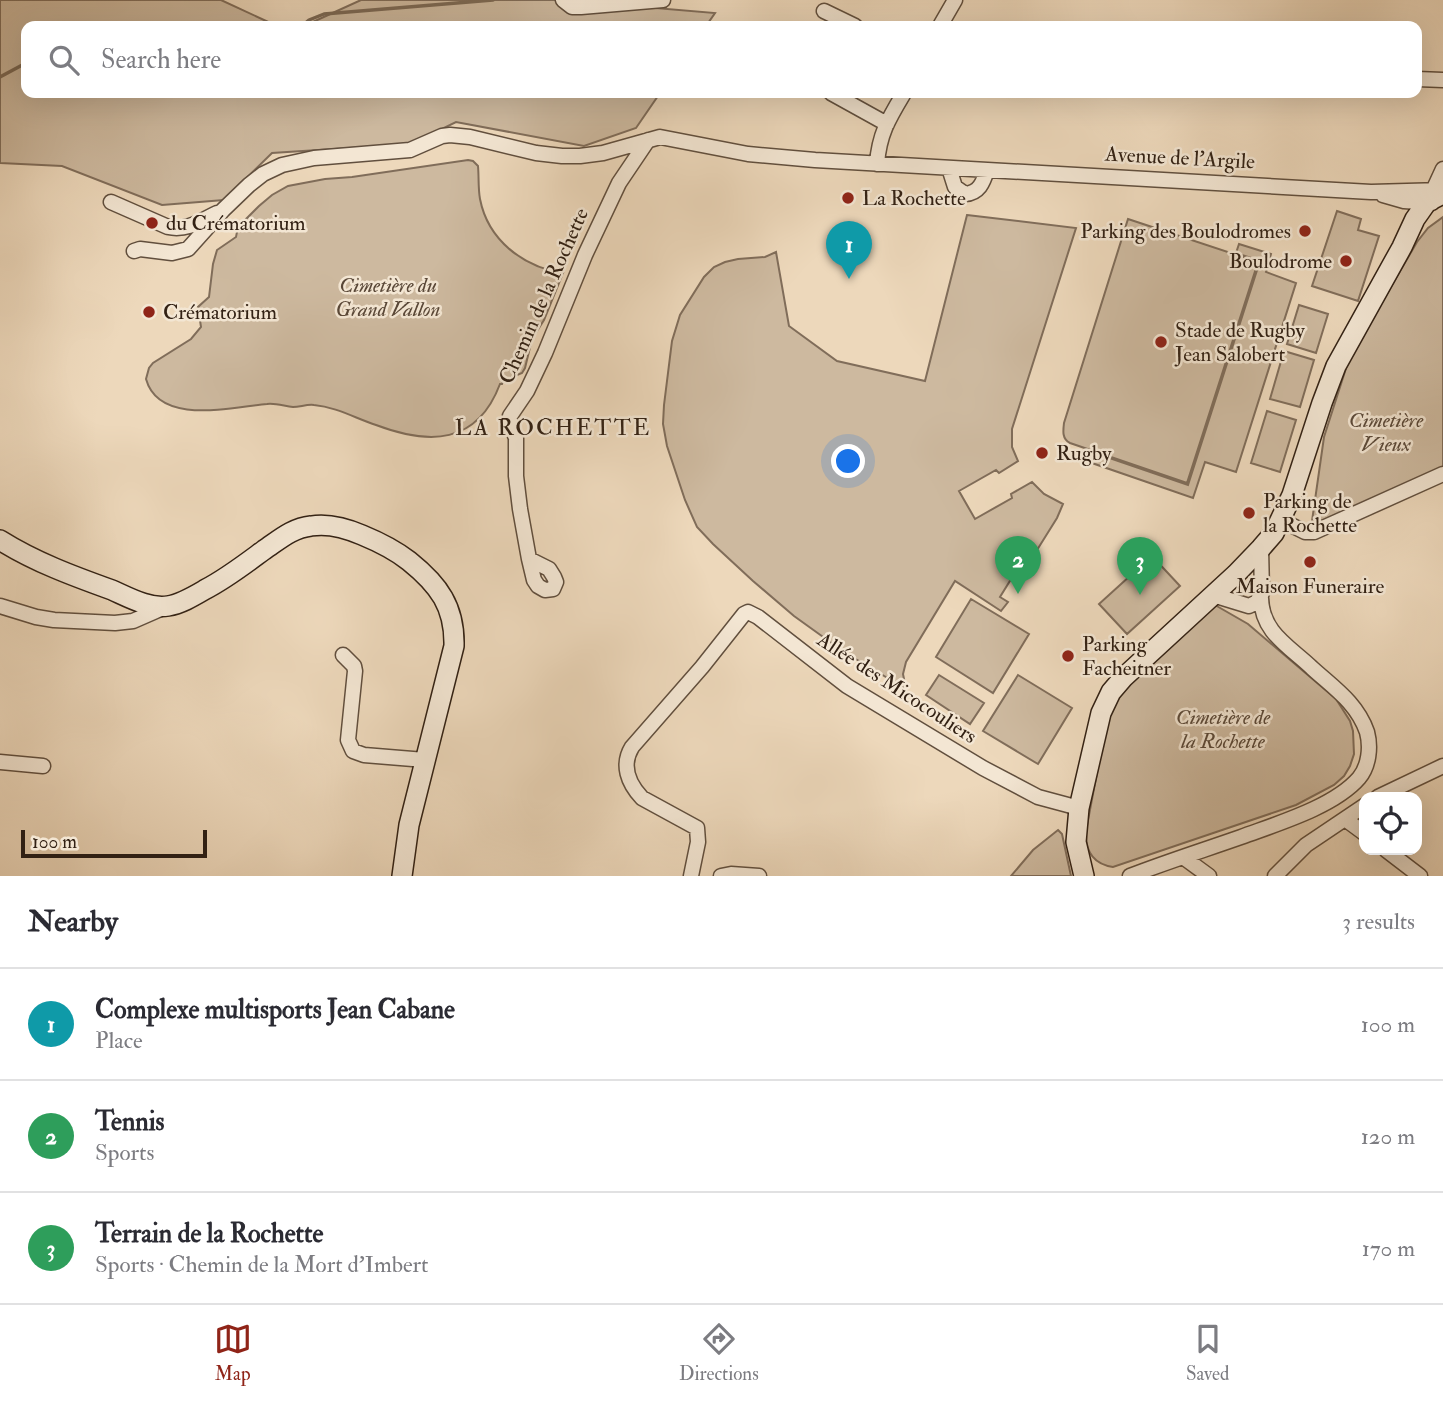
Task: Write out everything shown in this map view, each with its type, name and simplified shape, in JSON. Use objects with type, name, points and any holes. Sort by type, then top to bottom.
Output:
[{"type":"street","points":[[563,0],[574,7],[663,0]]},
{"type":"street","points":[[943,21],[954,0]]},
{"type":"street","points":[[824,11],[845,21]]},
{"type":"street","points":[[1422,79],[1443,80]]},
{"type":"street","points":[[840,98],[887,124]]},
{"type":"street","points":[[877,164],[879,142],[901,98]]},
{"type":"street","name":"Avenue de l'Argile","points":[[223,210],[257,178],[282,165],[314,158],[410,149],[446,135],[470,137],[536,153],[571,157],[603,153],[664,137],[748,154],[1440,198]]},
{"type":"street","name":"Chemin de la Rochette","points":[[529,559],[518,496],[516,438],[510,416],[527,391],[619,183],[648,140]]},
{"type":"street","points":[[949,168],[955,187],[965,194],[981,186],[987,170]]},
{"type":"street","points":[[1402,247],[1430,217],[1440,198],[1443,169]]},
{"type":"street","name":"Avenue de l'Argile","points":[[1371,192],[1404,201],[1440,198]]},
{"type":"street","points":[[1084,876],[1076,842],[1079,808],[1097,727],[1111,692],[1274,533],[1292,495],[1336,366],[1415,219],[1440,198]]},
{"type":"street","points":[[1404,201],[1415,219]]},
{"type":"street","points":[[111,202],[177,229],[189,227],[223,210]]},
{"type":"street","points":[[134,251],[184,251],[223,210]]},
{"type":"street","points":[[1281,520],[1311,533],[1443,474]]},
{"type":"street","points":[[0,606],[54,620],[115,623],[133,621],[202,592],[290,533],[311,526],[332,526],[351,531],[398,553],[422,572],[448,606],[453,623],[454,646],[409,825],[402,876]]},
{"type":"street","points":[[0,540],[50,567],[153,606],[165,607]]},
{"type":"street","points":[[1130,876],[1286,821],[1345,791],[1363,773],[1369,741],[1357,711],[1345,696],[1272,631],[1263,616],[1261,548]]},
{"type":"street","points":[[1213,595],[1249,606],[1256,604],[1261,598]]},
{"type":"street","name":"Allée des Micocouliers","points":[[691,876],[699,836],[697,828],[642,798],[629,777],[626,760],[632,747],[748,612],[847,685],[983,768],[1038,797],[1079,808]]},
{"type":"street","points":[[343,655],[354,666],[355,671],[348,730],[348,740],[354,751],[364,755],[425,760]]},
{"type":"street","points":[[0,762],[43,766]]},
{"type":"street","points":[[1388,792],[1443,766]]},
{"type":"street","points":[[1275,876],[1306,845],[1359,809]]},
{"type":"street","points":[[1345,818],[1359,829]]},
{"type":"street","points":[[1393,855],[1420,876]]},
{"type":"street","points":[[1183,857],[1209,876]]},
{"type":"street","points":[[721,876],[759,876]]},
{"type":"green space","points":[[0,0],[221,0],[266,21],[21,21],[21,98],[657,98],[636,128],[584,146],[456,122],[411,144],[272,153],[224,200],[162,205],[62,166],[0,163]]},
{"type":"green space","points":[[361,0],[561,0],[715,13],[709,21],[315,21]]},
{"type":"green space","name":"Cimetière du Grand Vallon","points":[[468,160],[478,166],[479,195],[484,214],[499,239],[521,258],[534,265],[563,273],[544,320],[532,339],[522,373],[503,381],[490,404],[478,419],[465,429],[449,435],[414,436],[322,406],[293,407],[270,404],[198,410],[165,403],[153,394],[146,379],[149,368],[191,339],[201,327],[198,307],[209,297],[217,250],[236,237],[238,227],[272,195],[288,186],[325,179]]},
{"type":"green space","name":"Boulodrome","points":[[1337,211],[1361,219],[1358,230],[1379,236],[1358,301],[1312,286]]},
{"type":"green space","points":[[967,215],[1076,228],[1012,429],[1012,447],[1018,461],[959,491],[975,519],[1012,498],[1011,494],[1032,482],[1044,494],[1063,504],[1021,581],[1013,576],[1000,597],[1008,602],[1001,611],[955,581],[906,662],[903,674],[906,689],[844,652],[794,616],[697,527],[667,446],[663,424],[672,341],[680,315],[704,277],[714,267],[738,259],[765,257],[776,252],[789,326],[837,361],[925,381]]},
{"type":"green space","name":"Cimetière Vieux","points":[[1443,217],[1443,470],[1311,528],[1324,437],[1349,359],[1417,242],[1428,228]]},
{"type":"green space","name":"Stade de Rugby Jean Salobert","points":[[1128,219],[1258,262],[1187,483],[1070,443],[1064,434],[1064,423]]},
{"type":"green space","points":[[1239,244],[1271,254],[1266,272],[1296,283],[1236,472],[1205,462],[1193,498],[1089,462],[1092,452],[1188,485],[1260,261],[1236,253]]},
{"type":"green space","name":"Boulodrome","points":[[1299,305],[1328,314],[1316,353],[1287,344]]},
{"type":"green space","points":[[1284,351],[1314,360],[1300,407],[1270,399]]},
{"type":"green space","points":[[1267,411],[1296,420],[1280,472],[1251,463]]},
{"type":"green space","points":[[1152,556],[1180,586],[1127,634],[1099,604]]},
{"type":"green space","points":[[971,599],[1029,634],[993,693],[936,657]]},
{"type":"green space","name":"Cimetière de la Rochette","points":[[1215,605],[1248,624],[1336,699],[1353,731],[1354,754],[1350,766],[1334,785],[1296,805],[1113,867],[1100,863],[1089,850],[1086,831],[1106,725],[1119,695]]},
{"type":"green space","points":[[939,675],[984,703],[970,724],[926,695]]},
{"type":"green space","points":[[1018,675],[1072,708],[1038,764],[983,731]]},
{"type":"green space","points":[[1058,830],[1062,834],[1071,876],[1011,876],[1033,850]]},
{"type":"waterway","points":[[308,21],[324,14],[493,0]]},
{"type":"waterway","points":[[0,77],[21,66]]},
{"type":"place","name":"La Rochette","points":[[848,198]]},
{"type":"place","name":"du Crématorium","points":[[152,223]]},
{"type":"place","name":"Parking des Boulodromes","points":[[1305,231]]},
{"type":"place","name":"Boulodrome","points":[[1346,261]]},
{"type":"place","name":"Complexe multisports Jean Cabane","points":[[849,279]]},
{"type":"place","name":"Crématorium","points":[[149,312]]},
{"type":"place","name":"Stade de Rugby Jean Salobert","points":[[1161,342]]},
{"type":"place","name":"Rugby","points":[[1042,453]]},
{"type":"place","name":"Parking de la Rochette","points":[[1249,513]]},
{"type":"place","name":"Maison Funeraire","points":[[1310,562]]},
{"type":"place","name":"Tennis","points":[[1018,594]]},
{"type":"place","name":"Terrain de la Rochette","points":[[1140,595]]},
{"type":"place","name":"Parking Facheitner","points":[[1068,656]]},
{"type":"district","name":"LA ROCHETTE","points":[[553,427]]}]
